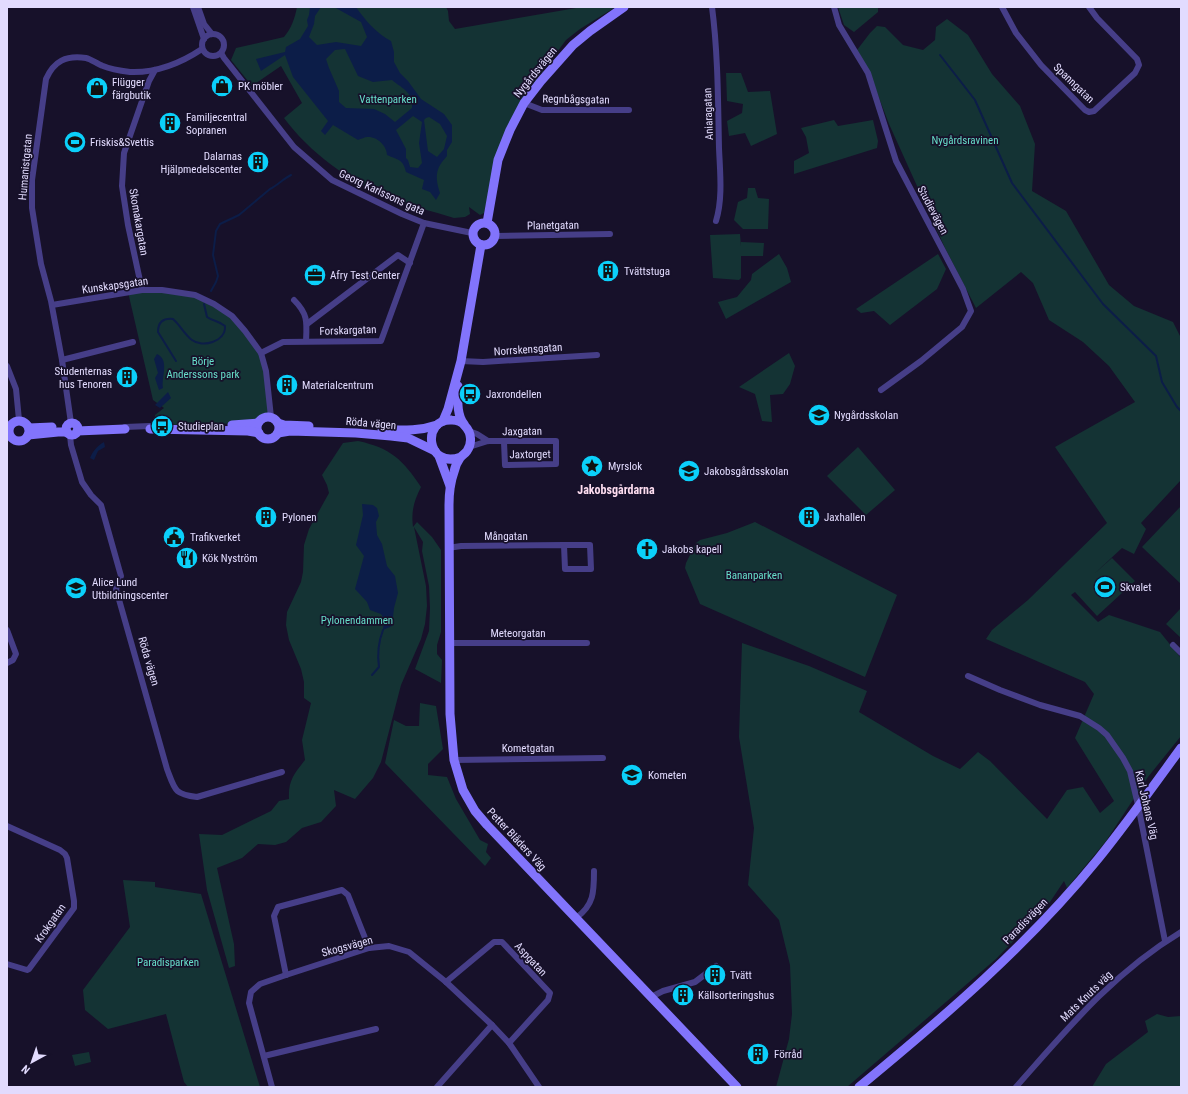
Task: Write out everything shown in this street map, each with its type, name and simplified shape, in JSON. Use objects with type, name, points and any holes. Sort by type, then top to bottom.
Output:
[{"type":"street","points":[[193,7],[204,38],[202,49],[207,55],[218,55],[224,47],[223,40],[218,35],[212,34],[204,38]]},
{"type":"street","points":[[198,7],[204,24],[212,34]]},
{"type":"street","name":"Nygårdsvägen","points":[[487,223],[498,160],[510,130],[524,103],[541,81],[573,45],[624,7]]},
{"type":"street","name":"Aniaragatan","points":[[712,7],[719,110],[720,208],[716,221]]},
{"type":"street","name":"Studievägen","points":[[834,7],[839,25],[868,73],[896,161],[963,289],[971,311],[962,327],[921,361],[881,390]]},
{"type":"street","name":"Spanngatan","points":[[1002,7],[1016,33],[1041,65],[1085,110],[1089,112],[1094,111],[1136,73],[1139,65],[1137,59],[1097,18],[1089,7]]},
{"type":"street","points":[[155,70],[176,64],[202,49]]},
{"type":"street","name":"Georg Karlssons gata","points":[[221,52],[224,58],[294,147],[332,180],[424,223],[472,233]]},
{"type":"street","name":"Humanistgatan","points":[[71,429],[62,360],[52,305],[41,264],[32,208],[32,180],[46,79],[51,69],[59,61],[75,58],[87,58],[104,66],[129,72],[155,70]]},
{"type":"street","name":"Skomakargatan","points":[[142,290],[128,225],[122,180],[124,153],[147,86],[155,70]]},
{"type":"street","name":"Regnbågsgatan","points":[[524,103],[542,110],[629,110]]},
{"type":"street","name":"Forskargatan","points":[[260,354],[283,342],[381,340],[424,223]]},
{"type":"street","points":[[487,223],[493,227],[495,236],[494,240],[489,245],[482,246],[476,242],[472,233],[478,225],[487,223]]},
{"type":"street","name":"Planetgatan","points":[[495,236],[610,234]]},
{"type":"street","points":[[458,377],[458,411],[460,420],[471,436],[466,453],[460,457],[450,459],[437,453],[432,446],[432,435],[448,409],[458,377],[482,246]]},
{"type":"street","name":"Forskargatan","points":[[307,324],[398,255],[410,263]]},
{"type":"street","name":"Kunskapsgatan","points":[[52,305],[142,290],[162,290],[195,295],[214,304],[232,316],[245,331],[260,354],[266,371],[274,420]]},
{"type":"street","name":"Forskargatan","points":[[294,300],[303,308],[307,324],[306,341]]},
{"type":"street","points":[[62,360],[133,342]]},
{"type":"street","name":"Norrskensgatan","points":[[461,362],[597,355]]},
{"type":"street","points":[[7,366],[16,389],[19,420]]},
{"type":"street","points":[[28,431],[248,425],[258,423],[263,418],[274,420],[279,430],[278,433],[272,438],[268,439],[263,437],[259,433],[257,426],[258,423]]},
{"type":"street","points":[[19,420],[25,422],[28,431],[24,440],[18,441],[12,439],[8,430],[13,422],[19,420]]},
{"type":"street","name":"Röda vägen","points":[[274,420],[284,425],[407,431],[423,430],[440,423]]},
{"type":"street","points":[[440,423],[454,420],[466,428]]},
{"type":"street","points":[[150,427],[248,431],[259,433]]},
{"type":"street","name":"Jaxgatan","points":[[466,428],[488,441]]},
{"type":"street","name":"Röda vägen","points":[[71,429],[71,445],[82,482],[91,495],[101,505],[121,576],[116,589],[167,769],[175,788],[179,793],[197,798],[282,772]]},
{"type":"street","name":"Röda vägen","points":[[278,433],[297,431],[356,433],[408,438],[437,453]]},
{"type":"street","name":"Jaxgatan","points":[[469,447],[488,441],[504,442],[556,440]]},
{"type":"street","name":"Jaxtorget","points":[[504,442],[505,465],[556,464],[556,440]]},
{"type":"street","name":"Petter Blåders Väg","points":[[437,453],[450,486]]},
{"type":"street","name":"Petter Blåders Väg","points":[[460,457],[450,486],[448,548],[450,714],[454,760],[463,790],[475,811],[487,825],[737,1087]]},
{"type":"street","name":"Mångatan","points":[[448,548],[461,546],[564,546],[590,544],[591,569],[565,569],[564,546]]},
{"type":"street","points":[[7,630],[16,654],[13,660],[7,663]]},
{"type":"street","name":"Meteorgatan","points":[[450,643],[587,643]]},
{"type":"street","points":[[1174,645],[1181,653]]},
{"type":"street","name":"Karl Johans Väg","points":[[968,676],[1033,702],[1080,716],[1107,735],[1130,771],[1166,941]]},
{"type":"street","name":"Paradisvägen","points":[[860,1087],[939,1021],[1000,964],[1052,911],[1098,859],[1181,748]]},
{"type":"street","name":"Kometgatan","points":[[454,760],[603,758]]},
{"type":"street","name":"Krokgatan","points":[[7,826],[60,850],[65,854],[67,858],[74,901],[74,908],[29,969],[27,970],[7,964]]},
{"type":"street","points":[[576,918],[585,912],[592,898],[594,871]]},
{"type":"street","points":[[286,974],[274,916],[278,907],[342,890],[348,895],[370,948]]},
{"type":"street","name":"Mats Knuts väg","points":[[1016,1087],[1082,1012],[1131,967],[1166,941],[1181,932]]},
{"type":"street","name":"Aspgatan","points":[[446,982],[494,942],[502,942],[550,993],[548,1000],[509,1043]]},
{"type":"street","name":"Skogsvägen","points":[[272,1087],[249,1003],[250,992],[260,984],[286,974],[370,948],[389,946],[409,952],[446,982],[492,1025],[509,1043],[539,1087]]},
{"type":"street","points":[[651,997],[664,991],[695,982],[716,966]]},
{"type":"street","points":[[437,1087],[492,1025]]},
{"type":"street","points":[[264,1056],[376,1029]]},
{"type":"green space","name":"Vattenparken","points":[[297,7],[446,7],[449,21],[455,29],[582,7],[614,8],[580,29],[566,40],[520,102],[490,186],[484,213],[480,215],[469,207],[470,214],[465,217],[454,218],[389,198],[345,175],[305,143],[284,118],[302,103],[281,66],[252,86],[231,60],[236,48],[284,37],[289,30]]},
{"type":"green space","points":[[838,7],[878,7],[878,12],[854,32],[844,25]]},
{"type":"green space","name":"Nygårdsravinen","points":[[947,19],[968,35],[992,74],[1020,106],[1035,144],[1032,191],[1066,211],[1109,285],[1134,306],[1173,322],[1181,338],[1181,480],[1141,523],[1146,529],[1134,554],[1122,548],[1094,574],[1112,558],[1135,581],[1097,616],[1075,592],[1071,595],[1098,622],[1109,615],[1160,632],[1181,658],[1181,736],[1148,777],[1106,841],[1067,888],[1064,881],[1048,905],[996,959],[847,1087],[776,1087],[789,1039],[792,1014],[790,965],[779,920],[748,885],[754,828],[739,737],[742,643],[809,666],[867,691],[859,712],[933,756],[960,769],[978,752],[990,761],[1047,819],[1067,790],[1083,787],[1100,813],[1114,801],[1075,738],[1094,694],[1085,682],[986,639],[992,630],[1028,600],[1107,523],[1055,447],[1135,402],[1109,366],[1083,342],[1049,320],[1033,283],[1021,272],[976,308],[945,248],[889,124],[868,69],[857,50],[877,26],[885,27],[903,45],[923,50],[935,40],[936,27]]},
{"type":"green space","points":[[726,73],[741,73],[748,92],[770,91],[777,134],[751,146],[745,133],[729,136],[727,121],[742,113],[743,104],[727,101]]},
{"type":"green space","points":[[834,120],[838,126],[873,120],[878,141],[877,148],[794,174],[794,161],[809,153],[806,137],[801,128]]},
{"type":"green space","points":[[748,188],[755,188],[758,198],[769,199],[768,229],[743,229],[734,220],[738,202],[747,198]]},
{"type":"green space","points":[[740,234],[741,246],[741,242],[764,243],[763,256],[741,256],[741,278],[739,280],[713,278],[710,235]]},
{"type":"green space","points":[[779,254],[787,268],[791,282],[726,319],[718,302],[737,297],[751,280],[752,274]]},
{"type":"green space","points":[[938,254],[946,269],[937,289],[890,325],[874,311],[861,313],[856,309]]},
{"type":"green space","name":"Börje Anderssons park","points":[[142,290],[195,295],[232,316],[261,353],[271,417],[263,418],[258,423],[156,425],[155,415],[164,408],[153,400],[128,292]]},
{"type":"green space","points":[[789,353],[795,366],[790,384],[783,394],[770,395],[772,422],[762,421],[755,394],[739,387]]},
{"type":"green space","name":"Pylonendammen","points":[[358,441],[379,447],[395,456],[408,469],[421,487],[412,516],[413,527],[417,522],[432,537],[441,550],[441,632],[437,645],[437,654],[442,660],[441,683],[415,669],[429,631],[430,608],[429,586],[422,551],[423,542],[414,527],[426,586],[427,606],[425,624],[421,639],[401,685],[381,762],[373,778],[355,799],[334,790],[336,806],[321,822],[302,828],[286,842],[275,845],[258,844],[242,858],[217,868],[234,944],[235,966],[229,968],[207,890],[199,834],[222,835],[271,811],[279,801],[289,799],[292,778],[305,760],[302,740],[311,703],[304,698],[304,682],[301,669],[289,640],[286,625],[287,612],[301,582],[304,545],[309,529],[329,493],[322,475],[343,443]]},
{"type":"green space","points":[[858,447],[895,490],[866,515],[827,476]]},
{"type":"green space","name":"Skvalet","points":[[1181,506],[1181,584],[1142,547]]},
{"type":"green space","name":"Bananparken","points":[[755,522],[897,595],[865,677],[700,604],[685,568],[696,543],[700,540],[727,533]]},
{"type":"green space","name":"Skvalet","points":[[1181,608],[1181,638],[1166,624]]},
{"type":"green space","points":[[420,703],[436,706],[443,749],[428,764],[428,775],[447,777],[456,799],[480,840],[488,844],[486,852],[491,858],[485,866],[385,763],[394,720],[406,726],[419,726]]},
{"type":"green space","name":"Paradisparken","points":[[123,880],[155,882],[155,887],[201,894],[260,1087],[188,1087],[184,1082],[166,1014],[108,1029],[85,1010],[83,990],[130,927]]},
{"type":"green space","points":[[1157,1014],[1168,1017],[1181,1016],[1181,1087],[1092,1087],[1106,1064],[1148,1032],[1145,1021]]},
{"type":"green space","points":[[89,1052],[91,1062],[75,1066],[72,1055]]},
{"type":"water","name":"Vattenparken","points":[[310,7],[321,7],[315,16],[314,24],[309,37],[317,45],[336,42],[361,46],[367,37],[361,22],[334,7],[356,7],[363,17],[381,35],[391,41],[394,52],[394,62],[400,73],[421,99],[444,114],[452,125],[452,142],[447,150],[447,156],[440,165],[437,173],[437,182],[440,193],[436,200],[430,192],[422,189],[424,180],[406,172],[402,162],[387,155],[385,148],[378,140],[367,137],[358,140],[333,125],[325,135],[321,131],[328,121],[293,77],[285,55],[261,71],[256,59],[285,52],[286,47],[300,39],[308,26],[307,20]],"holes":[[[345,49],[358,76],[373,82],[392,80],[407,92],[411,99],[412,108],[395,122],[385,114],[374,109],[346,108],[339,102],[339,91],[326,59],[335,50]],[[413,116],[422,122],[419,143],[422,163],[418,168],[410,167],[406,158],[406,149],[396,130]],[[429,117],[440,124],[447,136],[444,149],[437,157],[428,151],[424,120]]]},
{"type":"water","points":[[157,354],[161,357],[164,364],[163,388],[159,390],[155,378],[158,373],[154,359]]},
{"type":"water","points":[[168,392],[171,398],[160,408],[155,405]]},
{"type":"water","points":[[104,442],[105,447],[98,451],[94,460],[90,458],[92,453],[99,445]]},
{"type":"water","name":"Pylonendammen","points":[[362,504],[373,505],[377,508],[379,516],[376,522],[377,535],[382,544],[387,566],[395,576],[398,593],[394,608],[392,626],[383,630],[384,619],[381,614],[370,610],[367,602],[355,589],[364,556],[356,545],[363,515]]},
{"type":"waterway","points":[[940,55],[975,100],[1012,183],[1103,304],[1156,356],[1162,382],[1181,411]]},
{"type":"waterway","points":[[211,291],[218,276],[213,255],[216,231],[220,224],[239,215],[270,189],[291,175]]},
{"type":"waterway","points":[[176,361],[158,332],[160,323],[166,319],[173,319],[187,335],[196,342],[207,343],[218,340],[222,336],[225,326],[207,317],[204,304]]},
{"type":"waterway","points":[[372,675],[379,667],[378,648],[383,630]]},
{"type":"place","name":"PK möbler","points":[[222,86]]},
{"type":"place","name":"Flügger färgbutik","points":[[97,88]]},
{"type":"place","name":"Familjecentral Sopranen","points":[[170,123]]},
{"type":"place","name":"Friskis&Svettis","points":[[75,142]]},
{"type":"place","name":"Dalarnas Hjälpmedelscenter","points":[[258,162]]},
{"type":"place","name":"Tvättstuga","points":[[608,271]]},
{"type":"place","name":"Afry Test Center","points":[[315,275]]},
{"type":"place","name":"Studenternas hus Tenoren","points":[[127,377]]},
{"type":"place","name":"Materialcentrum","points":[[287,385]]},
{"type":"place","name":"Jaxrondellen","points":[[470,394]]},
{"type":"place","name":"Nygårdsskolan","points":[[819,415]]},
{"type":"place","name":"Studieplan","points":[[162,426]]},
{"type":"place","name":"Myrslok","points":[[592,466]]},
{"type":"place","name":"Jakobsgårdsskolan","points":[[689,471]]},
{"type":"place","name":"Pylonen","points":[[266,517]]},
{"type":"place","name":"Jaxhallen","points":[[809,517]]},
{"type":"place","name":"Trafikverket","points":[[174,537]]},
{"type":"place","name":"Jakobs kapell","points":[[647,549]]},
{"type":"place","name":"Kök Nyström","points":[[187,558]]},
{"type":"place","name":"Skvalet","points":[[1105,587]]},
{"type":"place","name":"Alice Lund Utbildningscenter","points":[[76,588]]},
{"type":"place","name":"Kometen","points":[[632,775]]},
{"type":"place","name":"Tvätt","points":[[715,975]]},
{"type":"place","name":"Källsorteringshus","points":[[683,995]]},
{"type":"place","name":"Förråd","points":[[758,1054]]},
{"type":"district","name":"Jakobsgårdarna","points":[[616,490]]}]
